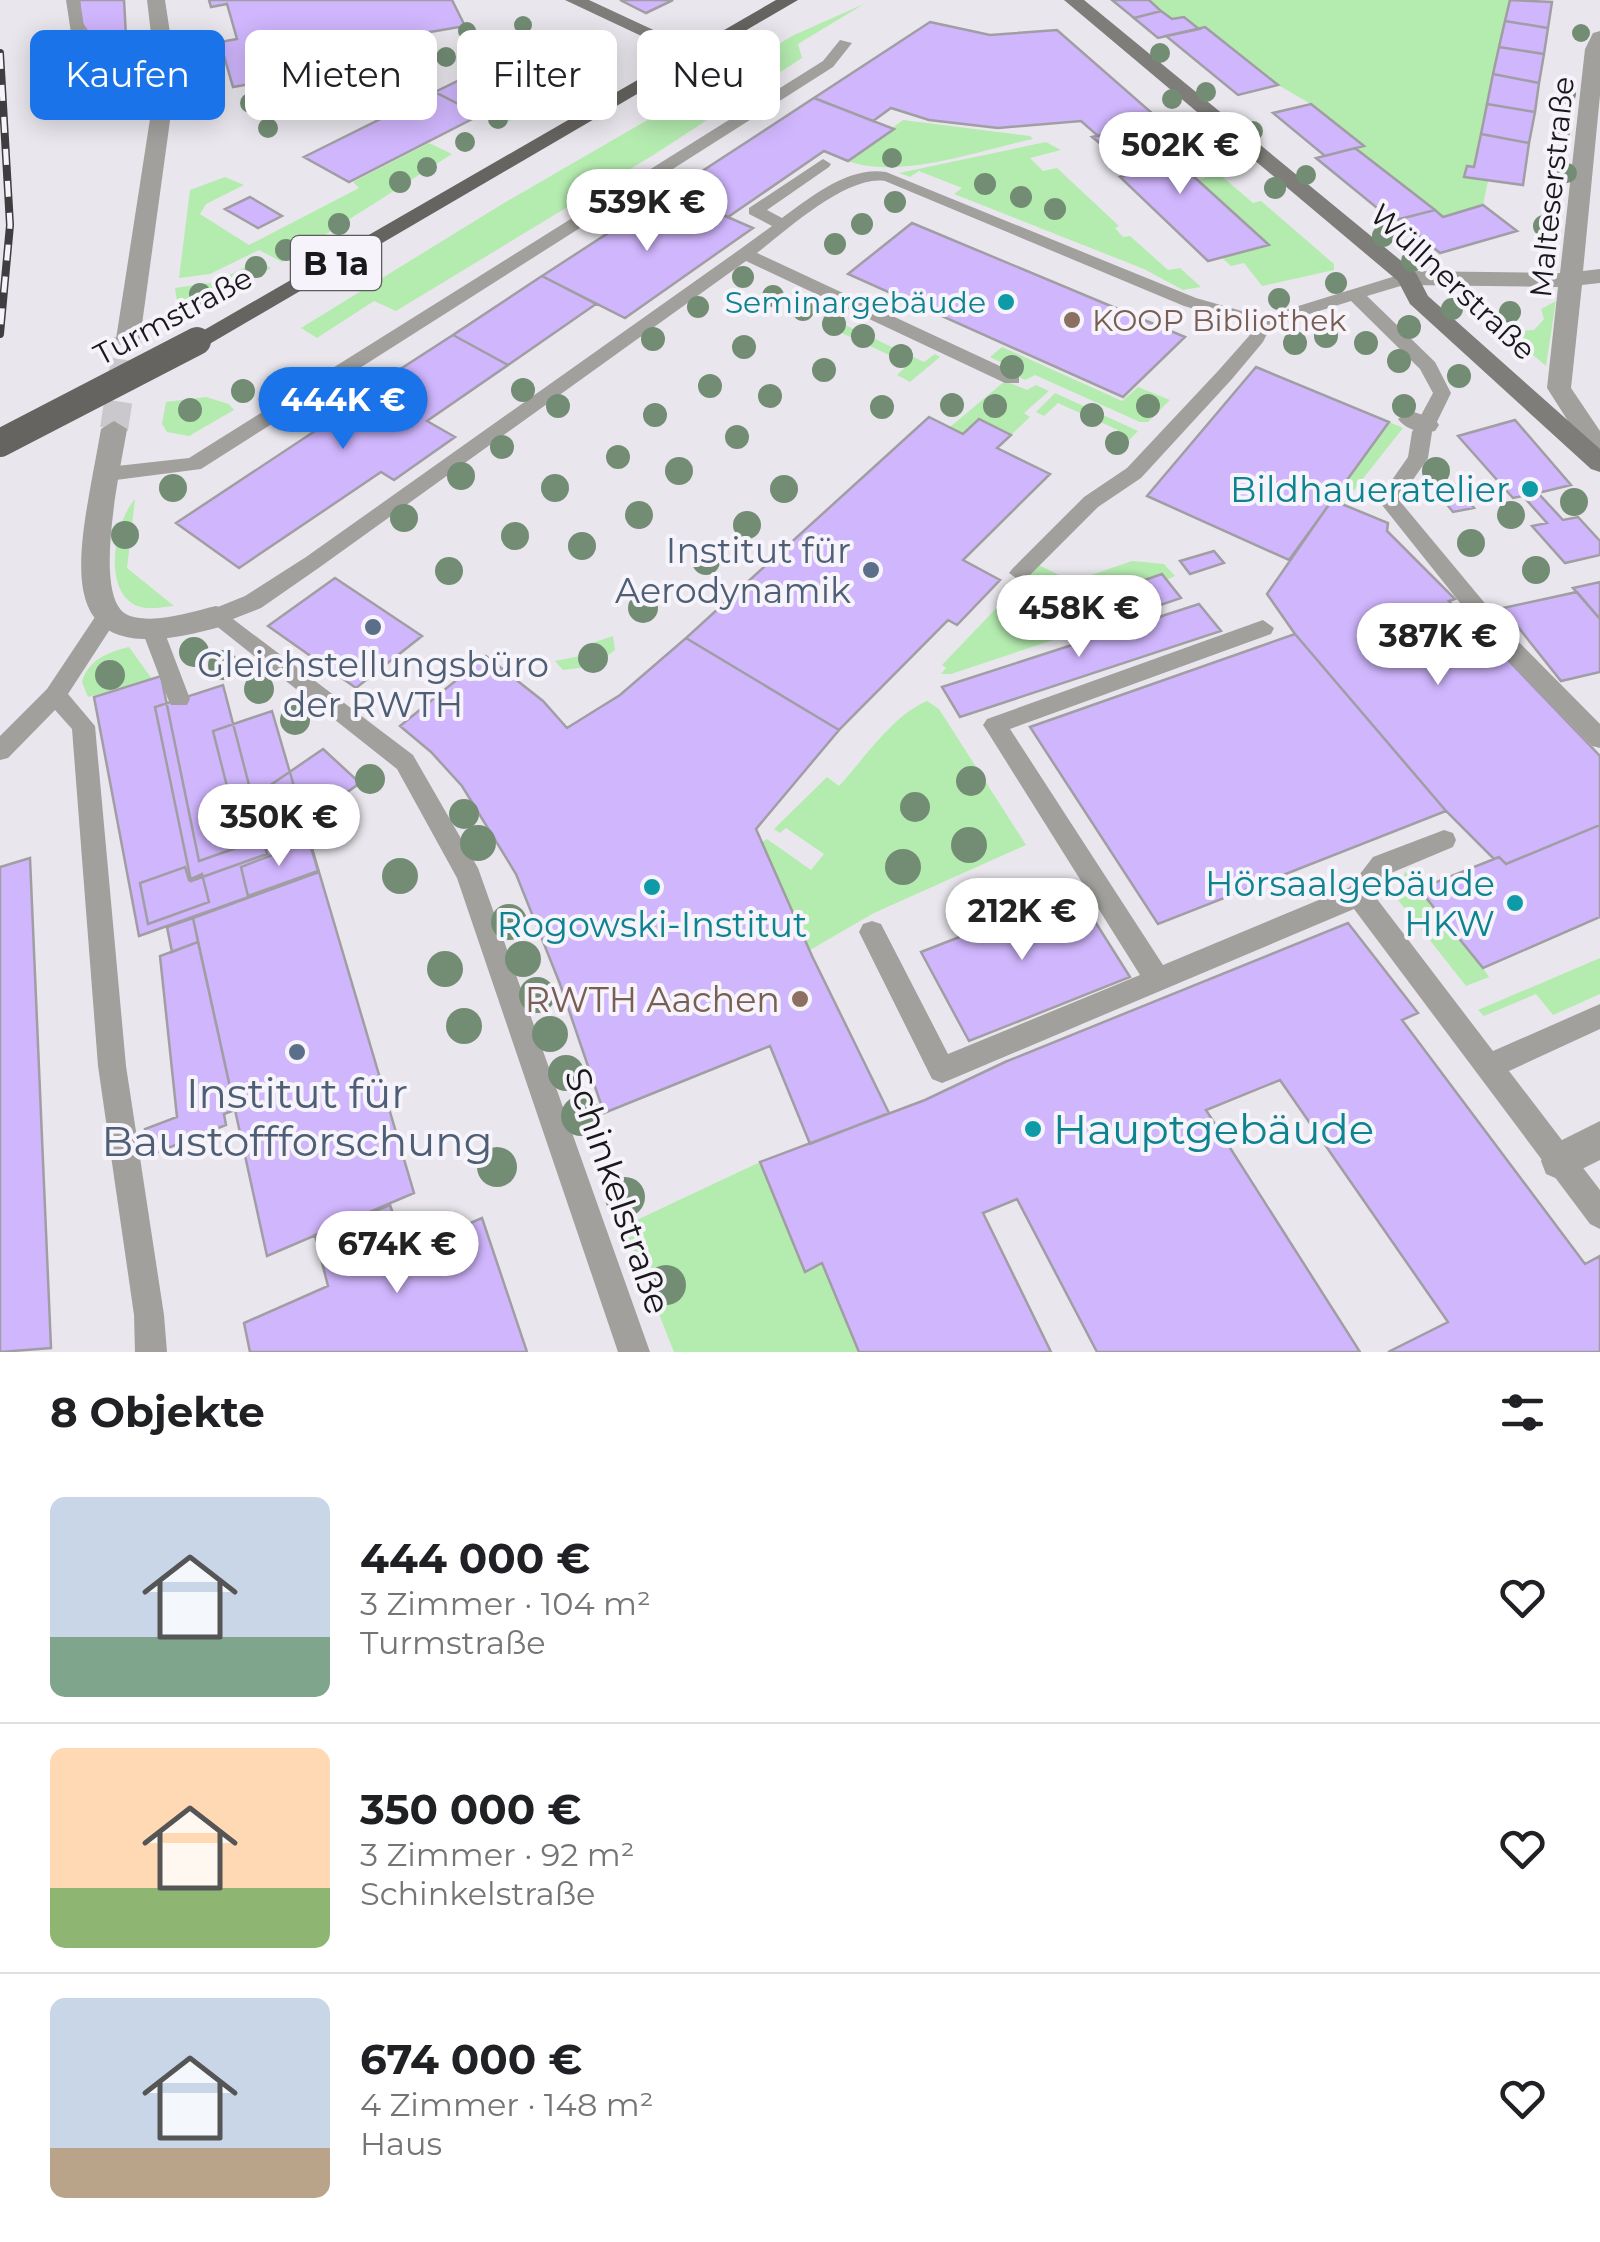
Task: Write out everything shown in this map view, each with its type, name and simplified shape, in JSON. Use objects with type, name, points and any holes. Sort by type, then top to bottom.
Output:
[{"type":"main road","name":"Turmstraße","points":[[735,30],[789,0]]},
{"type":"main road","name":"Turmstraße","points":[[0,443],[198,341],[637,86]]},
{"type":"street","points":[[156,0],[160,30]]},
{"type":"street","points":[[574,0],[641,30]]},
{"type":"street","name":"Wüllnerstraße","points":[[1073,0],[1408,278],[1418,299],[1600,463]]},
{"type":"street","name":"Malteserstraße","points":[[1600,37],[1595,49],[1596,97],[1558,388],[1600,451]]},
{"type":"street","points":[[128,338],[160,120]]},
{"type":"street","points":[[1408,278],[1600,276]]},
{"type":"street","points":[[114,429],[94,576],[98,601],[107,617],[127,627],[152,628],[216,617]]},
{"type":"street","points":[[1560,1161],[1600,1140]]},
{"type":"lane","points":[[73,0],[78,30]]},
{"type":"lane","points":[[108,474],[194,464],[684,158],[828,64],[845,43]]},
{"type":"lane","points":[[785,226],[755,211],[823,164]]},
{"type":"lane","points":[[216,617],[254,602],[313,562],[785,226],[846,185],[865,177],[885,176],[1190,302],[1263,323],[1408,278]]},
{"type":"lane","points":[[745,254],[1012,379]]},
{"type":"lane","points":[[1356,296],[1408,344],[1440,385],[1441,400],[1418,422],[1418,458],[1388,500],[1500,637],[1600,739]]},
{"type":"lane","points":[[1020,573],[1091,502],[1134,473],[1257,338],[1263,323]]},
{"type":"lane","points":[[0,751],[55,695],[107,617]]},
{"type":"lane","name":"Schinkelstraße","points":[[216,617],[406,762],[468,876],[634,1352]]},
{"type":"lane","points":[[152,628],[179,699]]},
{"type":"lane","points":[[1158,980],[995,725],[1263,628]]},
{"type":"lane","points":[[55,695],[83,726],[112,1066],[149,1315],[150,1352]]},
{"type":"lane","points":[[872,932],[942,1070],[1359,895],[1382,865],[1444,840]]},
{"type":"lane","points":[[1359,895],[1600,1214]]},
{"type":"lane","points":[[1489,1066],[1600,1016]]},
{"type":"green space","points":[[1149,0],[1510,0],[1474,167],[1467,166],[1464,176],[1488,181],[1483,205],[1443,217],[1355,148],[1311,104],[1278,85],[1205,28],[1199,29],[1184,17],[1172,19]]},
{"type":"green space","points":[[864,4],[798,44],[802,58],[780,72],[780,43]]},
{"type":"green space","points":[[647,120],[707,120],[396,311],[374,301],[317,338],[301,328]]},
{"type":"green space","points":[[903,120],[1033,139],[915,165],[868,166],[848,161]]},
{"type":"green space","points":[[1046,142],[1061,150],[1030,158],[1043,171],[1057,168],[1119,226],[1115,228],[1123,237],[1130,236],[1168,270],[1180,268],[1201,287],[1183,290],[1144,269],[954,194],[962,188],[919,171],[910,177],[899,173]]},
{"type":"green space","points":[[429,143],[452,154],[282,262],[259,250],[210,274],[179,278],[190,190],[225,177],[244,185],[206,204],[200,214],[249,245],[359,188],[353,182]]},
{"type":"green space","points":[[1219,174],[1253,203],[1261,201],[1334,264],[1334,270],[1262,286],[1244,263],[1231,266],[1222,258],[1268,244],[1197,180]]},
{"type":"green space","points":[[257,261],[271,268],[179,314],[175,288],[216,282]]},
{"type":"green space","points":[[1556,301],[1546,366],[1506,332],[1534,330],[1544,319],[1541,309]]},
{"type":"green space","points":[[830,318],[924,362],[935,354],[940,357],[910,382],[897,375],[909,364],[822,324]]},
{"type":"green space","points":[[1002,347],[1122,401],[1138,387],[1170,400],[1148,422],[1140,422],[1035,375],[1025,380],[1010,372],[1012,368],[990,357]]},
{"type":"green space","points":[[1005,381],[1027,390],[1036,385],[1049,391],[1024,413],[1030,417],[1011,435],[979,419],[963,434],[950,427]]},
{"type":"green space","points":[[1055,393],[1138,431],[1119,451],[1106,444],[1118,430],[1058,403],[1044,416],[1036,412]]},
{"type":"green space","points":[[206,397],[229,404],[234,410],[189,436],[167,432],[162,424],[166,402]]},
{"type":"green space","points":[[1389,422],[1403,428],[1343,504],[1332,500]]},
{"type":"green space","points":[[135,499],[127,568],[174,606],[140,607],[125,596],[118,584],[118,538]]},
{"type":"green space","points":[[1132,561],[1164,564],[1175,576],[1166,580],[1161,574],[1090,598],[1099,612],[1096,618],[1101,625],[1083,631],[1079,622],[1082,618],[1075,614],[1071,619],[1015,589],[1037,564],[1083,587],[1091,575]]},
{"type":"green space","points":[[1006,598],[1069,629],[1071,634],[941,674],[946,668],[942,665]]},
{"type":"green space","points":[[613,636],[615,650],[594,666],[563,670],[555,661],[585,655],[583,646]]},
{"type":"green space","points":[[129,647],[152,679],[88,697],[82,682],[89,668],[106,654]]},
{"type":"green space","points":[[927,701],[939,709],[1026,845],[874,913],[810,950],[761,843],[767,839],[811,870],[824,854],[786,828],[780,833],[774,829],[827,777],[839,786],[891,727]]},
{"type":"green space","points":[[1405,871],[1489,977],[1466,986],[1398,900]]},
{"type":"green space","points":[[1600,958],[1600,994],[1553,1015],[1536,994],[1484,1016],[1478,1010]]},
{"type":"green space","points":[[760,1162],[806,1271],[822,1263],[859,1352],[674,1352],[624,1226]]},
{"type":"building","points":[[79,0],[124,0],[126,30],[86,30],[80,21]]},
{"type":"building","points":[[209,0],[452,0],[465,26],[437,31],[245,30],[245,85],[233,87],[225,59],[225,41],[237,39],[227,4],[211,7]]},
{"type":"building","points":[[620,0],[673,0],[646,13]]},
{"type":"building","points":[[1112,0],[1149,0],[1161,11],[1134,18]]},
{"type":"building","points":[[1510,0],[1552,2],[1548,28],[1505,21]]},
{"type":"building","points":[[1161,11],[1172,19],[1184,17],[1199,29],[1158,38],[1134,18]]},
{"type":"building","points":[[1505,21],[1548,28],[1544,54],[1499,47]]},
{"type":"building","points":[[930,22],[990,35],[1057,30],[1161,121],[1098,136],[1081,121],[998,128],[929,120],[891,108],[873,121],[814,98]]},
{"type":"building","points":[[1205,27],[1278,85],[1238,95],[1166,36]]},
{"type":"building","points":[[1499,47],[1544,54],[1539,83],[1493,74]]},
{"type":"building","points":[[1493,74],[1539,83],[1535,112],[1487,104]]},
{"type":"building","points":[[457,81],[457,103],[437,93]]},
{"type":"building","points":[[437,93],[457,103],[457,120],[470,120],[349,182],[304,157],[379,120],[437,120]]},
{"type":"building","points":[[814,98],[894,129],[848,161],[824,151],[728,217],[670,192]]},
{"type":"building","points":[[1311,104],[1364,146],[1325,156],[1273,113]]},
{"type":"building","points":[[1487,104],[1535,112],[1529,143],[1481,134]]},
{"type":"building","points":[[1137,127],[1269,245],[1208,261],[1120,177],[1136,173],[1092,137]]},
{"type":"building","points":[[1481,134],[1529,143],[1523,185],[1464,177],[1467,166],[1474,167]]},
{"type":"building","points":[[1355,148],[1435,210],[1393,221],[1316,158]]},
{"type":"building","points":[[670,192],[753,228],[625,318],[542,276],[642,211],[636,207]]},
{"type":"building","points":[[250,197],[282,216],[258,228],[225,209]]},
{"type":"building","points":[[1483,205],[1517,231],[1440,253],[1399,219],[1435,210],[1443,217]]},
{"type":"building","name":"Seminargebäude","points":[[912,223],[1185,337],[1123,397],[848,274]]},
{"type":"building","points":[[542,276],[596,304],[508,365],[453,335]]},
{"type":"building","points":[[453,335],[508,365],[427,421],[455,437],[394,480],[381,472],[239,568],[176,523],[315,431],[299,423],[362,383],[371,388]]},
{"type":"building","points":[[1256,367],[1389,422],[1289,560],[1147,496]]},
{"type":"building","name":"Institut für Aerodynamik","points":[[929,417],[963,434],[979,419],[1011,435],[997,448],[1050,474],[963,560],[1000,580],[957,625],[948,620],[839,730],[686,638]]},
{"type":"building","name":"Bildhaueratelier","points":[[1515,420],[1571,485],[1538,493],[1563,520],[1578,517],[1600,541],[1600,555],[1565,563],[1532,526],[1547,523],[1523,496],[1513,498],[1458,436]]},
{"type":"building","points":[[1455,484],[1474,508],[1453,512],[1434,488]]},
{"type":"building","points":[[1332,500],[1388,523],[1387,531],[1455,599],[1449,601],[1482,637],[1489,634],[1511,657],[1509,661],[1600,756],[1600,825],[1506,864],[1499,857],[1494,859],[1446,811],[1295,634],[1267,594]]},
{"type":"building","points":[[1214,551],[1224,563],[1190,574],[1180,561]]},
{"type":"building","points":[[1162,574],[1181,598],[1108,623],[1089,599]]},
{"type":"building","points":[[335,578],[422,636],[356,688],[268,626]]},
{"type":"building","points":[[1600,582],[1600,619],[1573,588]]},
{"type":"building","points":[[1577,592],[1600,619],[1600,672],[1561,681],[1503,608]]},
{"type":"building","points":[[1199,604],[1221,631],[960,717],[942,687]]},
{"type":"building","points":[[1295,634],[1446,811],[1158,924],[1030,727]]},
{"type":"building","name":"Rogowski-Institut","points":[[686,638],[839,730],[756,829],[812,956],[889,1113],[810,1144],[770,1046],[604,1113],[560,984],[516,874],[462,786],[400,726],[486,656],[543,701],[567,728],[620,695]]},
{"type":"building","points":[[161,676],[199,861],[242,846],[213,731],[272,711],[319,872],[139,936],[94,697]]},
{"type":"building","points":[[223,685],[267,854],[191,881],[155,707]]},
{"type":"building","points":[[323,749],[360,783],[295,829],[259,793]]},
{"type":"building","name":"Hörsaalgebäude HKW","points":[[1600,825],[1600,917],[1483,968],[1419,889],[1499,857],[1506,864]]},
{"type":"building","points":[[309,841],[318,871],[248,896],[241,867]]},
{"type":"building","points":[[30,858],[51,1348],[0,1352],[0,867]]},
{"type":"building","points":[[185,867],[189,880],[202,874],[209,902],[148,924],[140,883]]},
{"type":"building","name":"Institut für Baustoffforschung","points":[[319,872],[414,1193],[267,1256],[193,918]]},
{"type":"building","points":[[1004,893],[1018,915],[1077,893],[1130,977],[969,1041],[921,952],[980,929],[968,907]]},
{"type":"building","points":[[193,918],[198,942],[172,952],[167,927]]},
{"type":"building","name":"Hauptgebäude","points":[[1348,923],[1418,1013],[1402,1020],[1585,1264],[1600,1256],[1600,1352],[1388,1352],[1448,1322],[1280,1080],[1206,1110],[1360,1352],[1097,1352],[1017,1199],[983,1213],[1051,1352],[859,1352],[822,1263],[805,1272],[760,1162],[925,1100],[1005,1062]]},
{"type":"building","points":[[198,942],[235,1110],[224,1114],[226,1125],[148,1156],[145,1129],[177,1117],[160,956]]},
{"type":"building","points":[[390,1205],[406,1251],[482,1218],[527,1352],[250,1352],[244,1323],[328,1286],[315,1235]]},
{"type":"tunnel","points":[[114,429],[128,339]]},
{"type":"railway","points":[[0,53],[10,225],[0,334]]},
{"type":"place","name":"Seminargebäude","points":[[1006,302]]},
{"type":"place","name":"KOOP Bibliothek","points":[[1072,320]]},
{"type":"place","name":"Bildhaueratelier","points":[[1530,489]]},
{"type":"place","name":"Institut für Aerodynamik","points":[[871,570]]},
{"type":"place","name":"Gleichstellungsbüro der RWTH","points":[[373,627]]},
{"type":"place","name":"Rogowski-Institut","points":[[652,887]]},
{"type":"place","name":"Hörsaalgebäude HKW","points":[[1515,903]]},
{"type":"place","name":"RWTH Aachen","points":[[800,999]]},
{"type":"place","name":"Institut für Baustoffforschung","points":[[297,1052]]},
{"type":"place","name":"Hauptgebäude","points":[[1033,1129]]}]
